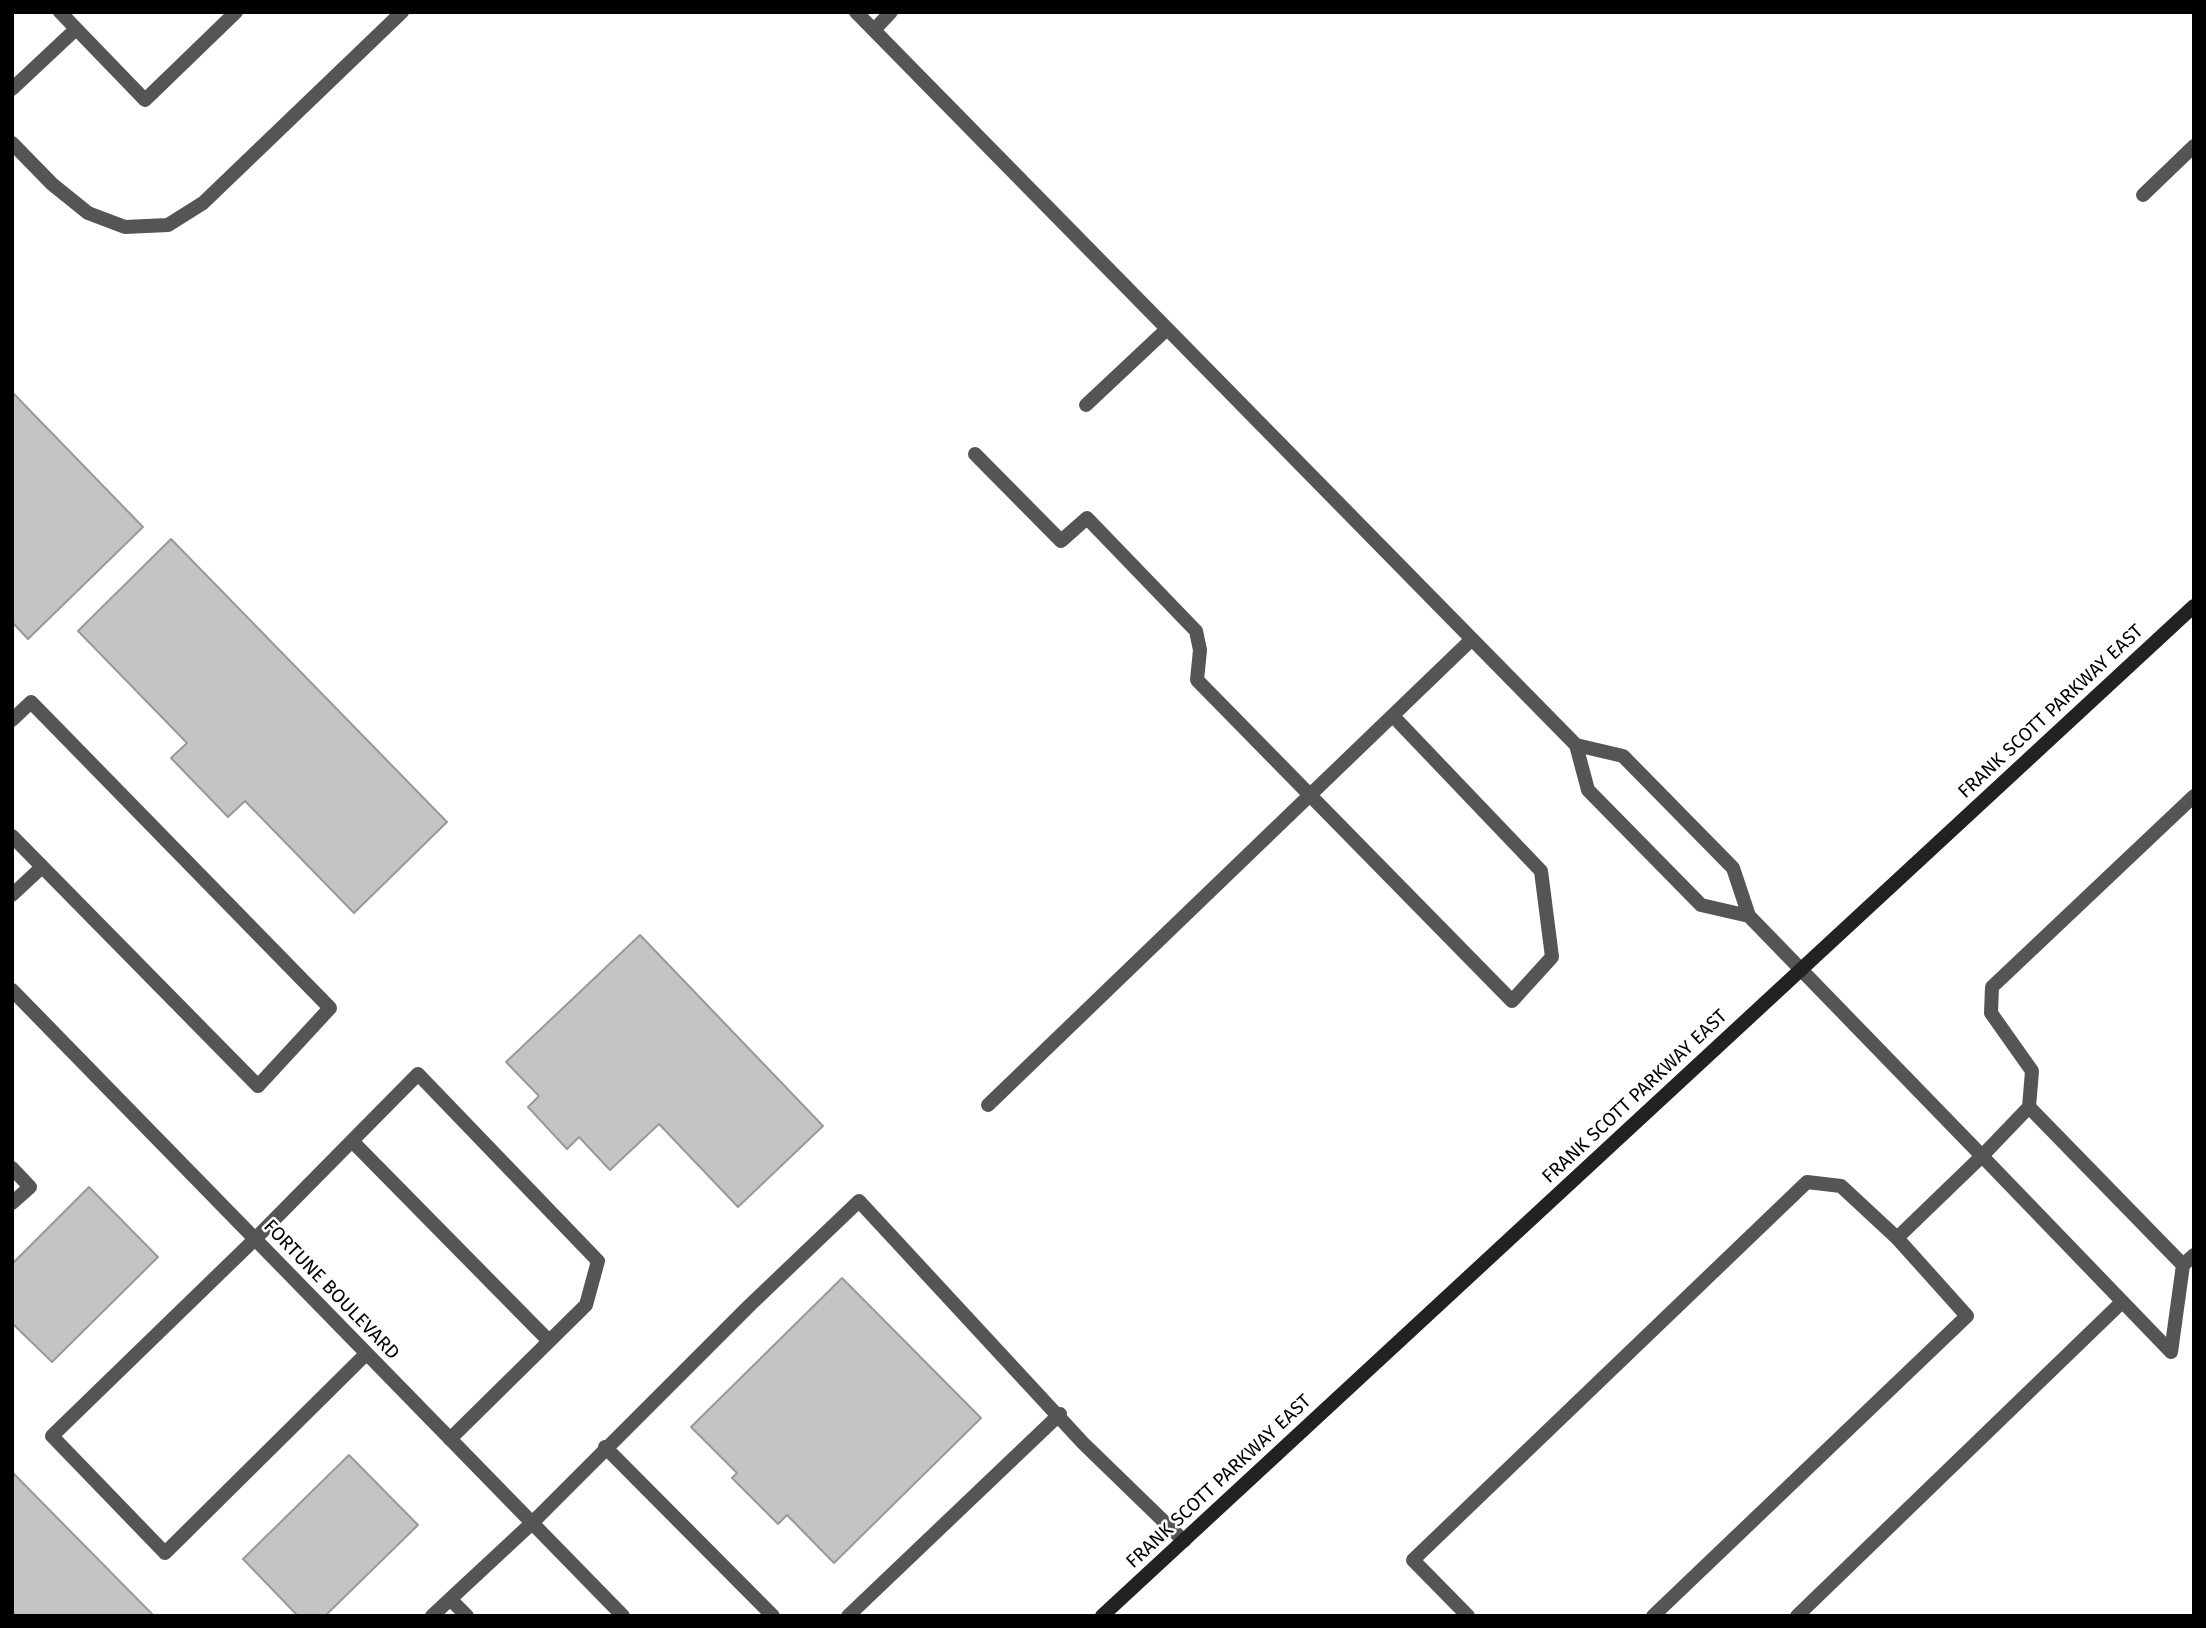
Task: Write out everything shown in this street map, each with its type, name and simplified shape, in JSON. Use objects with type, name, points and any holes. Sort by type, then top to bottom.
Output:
[{"type":"main road","name":"FRANK SCOTT PARKWAY EAST","points":[[1102,1616],[2194,606]]},
{"type":"street","points":[[60,12],[145,100],[236,12]]},
{"type":"street","points":[[856,12],[1576,746],[1588,790],[1701,905],[1749,916]]},
{"type":"street","points":[[874,30],[891,12]]},
{"type":"street","points":[[12,144],[52,184],[88,213],[125,227],[168,225],[203,203],[391,16]]},
{"type":"street","points":[[12,89],[76,29]]},
{"type":"street","points":[[2143,195],[2194,146]]},
{"type":"street","points":[[1086,405],[1167,328]]},
{"type":"street","points":[[975,454],[1061,541],[1087,518],[1196,631],[1200,650],[1197,680],[1511,1001],[1552,957],[1541,871],[1393,716]]},
{"type":"street","points":[[988,1105],[1471,640]]},
{"type":"street","points":[[12,720],[31,702],[330,1008],[258,1086],[12,836]]},
{"type":"street","points":[[1576,746],[1623,756],[1733,867],[1749,916],[2171,1352],[2188,1260],[2029,1107]]},
{"type":"street","points":[[1897,1238],[2029,1107],[2032,1071],[1991,1013],[1992,987],[2194,796]]},
{"type":"street","points":[[12,895],[42,867]]},
{"type":"street","name":"FORTUNE BOULEVARD","points":[[12,990],[623,1616]]},
{"type":"street","points":[[366,1354],[165,1553],[52,1436],[255,1239],[418,1074],[598,1261],[586,1305],[450,1439]]},
{"type":"street","points":[[352,1140],[549,1341]]},
{"type":"street","points":[[12,1168],[30,1187],[12,1203]]},
{"type":"street","points":[[1468,1616],[1413,1560],[1807,1182],[1841,1186],[1897,1238],[1967,1316],[1653,1616]]},
{"type":"street","points":[[432,1616],[532,1523],[606,1447],[859,1201],[1060,1415],[1083,1443],[1184,1541]]},
{"type":"street","points":[[1797,1616],[2122,1302]]},
{"type":"street","points":[[848,1616],[1060,1415]]},
{"type":"street","points":[[606,1447],[773,1616]]},
{"type":"street","points":[[450,1599],[467,1616]]},
{"type":"building","points":[[12,392],[143,527],[28,639],[12,622]]},
{"type":"building","points":[[171,539],[447,822],[354,913],[245,801],[228,817],[171,758],[187,743],[78,631]]},
{"type":"building","points":[[640,935],[823,1126],[738,1207],[659,1124],[610,1170],[579,1137],[567,1149],[528,1107],[539,1096],[506,1062]]},
{"type":"building","points":[[89,1187],[158,1257],[52,1362],[12,1323],[12,1264]]},
{"type":"building","points":[[842,1278],[981,1418],[834,1563],[787,1515],[778,1524],[732,1478],[737,1473],[691,1427]]},
{"type":"building","points":[[349,1455],[418,1525],[325,1616],[298,1616],[243,1559]]},
{"type":"building","points":[[12,1472],[154,1616],[16,1616],[12,1612]]}]
